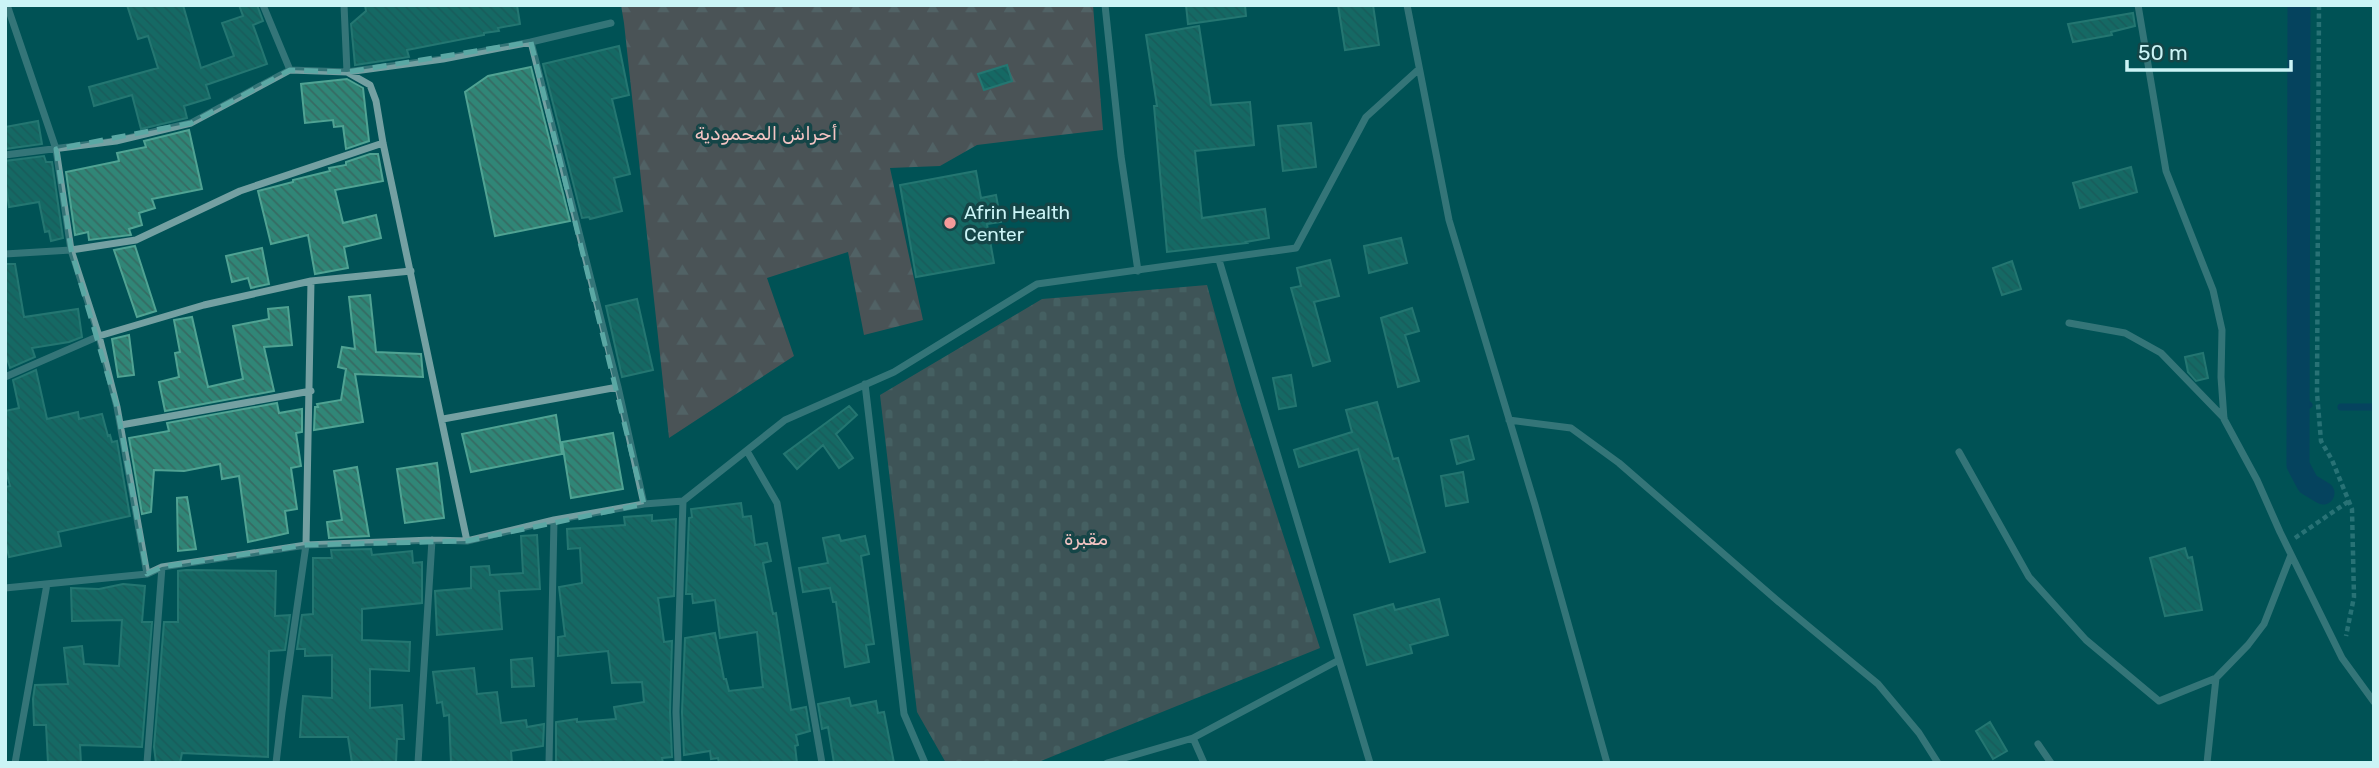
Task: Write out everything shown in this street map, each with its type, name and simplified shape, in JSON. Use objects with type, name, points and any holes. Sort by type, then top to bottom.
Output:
[{"type":"street","points":[[6,5],[56,149],[71,250],[99,336],[121,425],[147,574]]},
{"type":"street","points":[[263,5],[290,70]]},
{"type":"street","points":[[344,5],[347,72]]},
{"type":"street","points":[[1105,5],[1121,156],[1138,271]]},
{"type":"street","points":[[1406,5],[1448,220],[1535,505],[1607,763]]},
{"type":"street","points":[[2138,5],[2166,171],[2213,290],[2222,330],[2224,419]]},
{"type":"street","points":[[5,155],[116,141],[191,123],[290,70],[347,72],[443,59],[611,23]]},
{"type":"street","points":[[531,42],[618,387],[644,504]]},
{"type":"street","points":[[5,588],[147,574],[162,567],[306,545],[467,541],[554,520],[644,504],[683,501],[785,420],[894,372],[1037,284],[1296,248],[1366,117],[1419,69]]},
{"type":"street","points":[[347,72],[370,85],[376,101],[467,541]]},
{"type":"street","points":[[5,254],[71,250],[136,240],[240,191],[383,143]]},
{"type":"street","points":[[1219,260],[1370,763]]},
{"type":"street","points":[[5,377],[99,336],[204,305],[311,281],[411,271]]},
{"type":"street","points":[[276,763],[306,545],[311,281]]},
{"type":"street","points":[[2069,323],[2125,333],[2161,353],[2224,419],[2257,480],[2342,658],[2374,702]]},
{"type":"street","points":[[865,384],[904,714],[925,763]]},
{"type":"street","points":[[443,419],[618,387]]},
{"type":"street","points":[[121,425],[310,391]]},
{"type":"street","points":[[1509,420],[1571,428],[1619,463],[1878,684],[1919,733],[1938,763]]},
{"type":"street","points":[[747,451],[777,503],[822,763]]},
{"type":"street","points":[[1959,452],[2029,577],[2086,640],[2160,701],[2216,678],[2248,645],[2264,624],[2291,555]]},
{"type":"street","points":[[678,763],[676,712],[683,501]]},
{"type":"street","points":[[549,763],[554,520]]},
{"type":"street","points":[[418,763],[432,540]]},
{"type":"street","points":[[147,763],[162,567]]},
{"type":"street","points":[[15,763],[47,584]]},
{"type":"street","points":[[1107,763],[1194,738],[1339,660]]},
{"type":"street","points":[[2207,763],[2216,678]]},
{"type":"street","points":[[1194,738],[1205,763]]},
{"type":"street","points":[[2038,744],[2051,763]]},
{"type":"path","points":[[2319,5],[2317,393],[2321,441],[2353,509],[2354,543],[2354,597],[2347,636],[2335,643]]},
{"type":"path","points":[[2286,543],[2317,525],[2349,501]]},
{"type":"highlighted area","points":[[531,42],[644,504],[467,541],[306,545],[162,567],[147,574],[117,407],[71,250],[56,149],[191,123],[290,70],[347,72]]},
{"type":"green space","name":"أحراش المحمودية","points":[[621,5],[1093,5],[1103,130],[977,145],[940,166],[890,168],[923,320],[864,335],[848,252],[767,278],[794,356],[669,438]]},
{"type":"green space","name":"مقبرة","points":[[1207,285],[1237,393],[1320,648],[1036,763],[946,763],[917,712],[880,395],[1042,299]]},
{"type":"building","points":[[127,5],[183,5],[201,68],[234,56],[222,23],[243,16],[239,5],[257,5],[263,21],[253,25],[267,64],[206,85],[210,98],[184,106],[187,118],[141,129],[132,95],[94,106],[89,87],[158,68],[148,36],[138,39]]},
{"type":"building","points":[[365,5],[517,5],[520,24],[498,28],[499,31],[484,35],[407,50],[409,57],[355,65],[351,24],[366,11]]},
{"type":"building","points":[[1186,5],[1245,5],[1246,16],[1188,24]]},
{"type":"building","points":[[1338,5],[1373,5],[1379,45],[1345,50]]},
{"type":"building","points":[[2133,13],[2135,26],[2111,32],[2112,35],[2073,42],[2068,24]]},
{"type":"building","points":[[1199,26],[1211,105],[1250,102],[1254,145],[1195,151],[1202,218],[1265,209],[1269,238],[1167,252],[1154,106],[1157,106],[1146,35]]},
{"type":"building","points":[[619,46],[629,95],[612,99],[630,174],[614,178],[622,211],[590,219],[582,218],[543,64]]},
{"type":"building","points":[[1007,65],[1012,81],[984,90],[978,74]]},
{"type":"building","points":[[531,67],[570,221],[495,236],[465,92],[488,76]]},
{"type":"building","points":[[347,79],[363,88],[369,141],[346,149],[343,126],[334,127],[333,120],[305,123],[301,84]]},
{"type":"building","points":[[38,121],[42,144],[5,149],[5,127]]},
{"type":"building","points":[[1311,123],[1316,167],[1283,171],[1278,126]]},
{"type":"building","points":[[189,130],[202,189],[152,199],[155,208],[139,213],[142,225],[129,229],[131,235],[89,240],[88,232],[75,235],[66,172],[119,161],[117,153],[146,147],[144,141]]},
{"type":"building","points":[[378,154],[383,181],[335,190],[343,223],[376,215],[381,238],[344,247],[348,268],[315,274],[308,235],[271,244],[258,191],[330,171],[329,168],[346,165],[346,162]]},
{"type":"building","points":[[44,156],[46,162],[52,162],[63,238],[51,241],[49,231],[45,232],[39,202],[9,207],[5,179],[5,161]]},
{"type":"building","points":[[2131,167],[2137,192],[2080,208],[2073,183]]},
{"type":"building","name":"Afrin Health Center","points":[[976,171],[981,198],[996,195],[1001,222],[987,224],[994,263],[916,277],[900,185]]},
{"type":"building","points":[[1401,238],[1407,263],[1369,273],[1364,246]]},
{"type":"building","points":[[135,246],[156,311],[137,317],[114,250]]},
{"type":"building","points":[[262,248],[269,284],[251,288],[248,278],[232,282],[226,256]]},
{"type":"building","points":[[1330,260],[1339,296],[1314,302],[1330,361],[1313,366],[1291,288],[1301,286],[1297,268]]},
{"type":"building","points":[[2012,261],[2021,289],[2002,295],[1993,268]]},
{"type":"building","points":[[5,264],[15,264],[24,317],[78,309],[82,337],[32,348],[35,357],[10,368],[5,352]]},
{"type":"building","points":[[370,295],[376,352],[421,354],[423,377],[355,374],[363,422],[314,430],[317,404],[341,400],[346,369],[338,367],[342,347],[355,349],[349,297]]},
{"type":"building","points":[[637,299],[653,370],[622,377],[606,306]]},
{"type":"building","points":[[288,307],[292,345],[264,347],[274,391],[165,411],[159,382],[179,377],[175,353],[180,352],[174,320],[192,317],[208,387],[243,379],[233,326],[269,319],[268,309]]},
{"type":"building","points":[[1412,308],[1419,331],[1405,335],[1419,381],[1398,387],[1381,318]]},
{"type":"building","points":[[129,335],[134,375],[118,377],[112,339]]},
{"type":"building","points":[[2203,353],[2208,378],[2196,381],[2188,372],[2185,357]]},
{"type":"building","points":[[36,370],[47,419],[78,412],[79,419],[102,414],[108,436],[110,435],[112,442],[117,441],[130,516],[58,532],[61,546],[9,557],[5,539],[5,487],[10,486],[5,467],[5,411],[19,408],[13,380]]},
{"type":"building","points":[[1291,375],[1296,406],[1279,409],[1273,378]]},
{"type":"building","points":[[1377,402],[1393,459],[1398,458],[1425,552],[1390,562],[1358,449],[1299,467],[1294,450],[1352,432],[1346,410]]},
{"type":"building","points":[[277,403],[279,413],[302,409],[302,432],[296,433],[301,466],[291,468],[297,509],[285,511],[288,533],[248,542],[239,476],[222,479],[220,464],[184,471],[154,470],[151,512],[142,514],[129,438],[169,431],[167,423]]},
{"type":"building","points":[[849,406],[857,415],[836,434],[853,458],[839,468],[823,445],[797,469],[784,454]]},
{"type":"building","points":[[556,415],[562,454],[471,472],[462,434]]},
{"type":"building","points":[[613,433],[623,489],[571,498],[562,442]]},
{"type":"building","points":[[1468,436],[1474,459],[1457,464],[1451,440]]},
{"type":"building","points":[[437,463],[444,518],[405,523],[397,469]]},
{"type":"building","points":[[357,467],[369,536],[329,538],[327,522],[342,520],[334,471]]},
{"type":"building","points":[[1463,472],[1468,502],[1446,506],[1441,476]]},
{"type":"building","points":[[187,497],[196,549],[178,551],[177,498]]},
{"type":"building","points":[[741,503],[743,517],[751,516],[755,545],[767,543],[771,561],[763,563],[773,614],[776,613],[791,710],[806,707],[810,731],[796,735],[797,763],[719,763],[718,758],[711,759],[710,751],[684,755],[682,712],[685,638],[715,633],[729,691],[763,687],[757,632],[720,638],[715,600],[693,603],[692,594],[686,594],[691,509]]},
{"type":"building","points":[[652,515],[652,521],[676,519],[674,596],[658,598],[664,642],[672,641],[672,757],[662,758],[663,763],[556,763],[556,722],[616,719],[614,707],[644,702],[642,682],[612,683],[608,651],[558,656],[558,637],[565,636],[559,587],[582,583],[580,548],[568,549],[567,529],[625,525],[624,517]]},
{"type":"building","points":[[537,535],[540,589],[499,591],[502,629],[437,635],[435,591],[471,588],[471,567],[489,566],[490,575],[523,573],[521,536]]},
{"type":"building","points":[[839,535],[841,541],[865,536],[869,554],[861,556],[874,644],[866,645],[869,662],[845,667],[836,602],[833,602],[830,588],[803,592],[799,568],[828,563],[823,538]]},
{"type":"building","points":[[2185,548],[2188,558],[2192,557],[2202,610],[2165,616],[2150,558]]},
{"type":"building","points":[[371,549],[372,555],[412,551],[413,563],[422,562],[422,603],[362,609],[362,640],[410,642],[409,671],[370,669],[370,708],[402,705],[404,739],[397,739],[396,763],[352,763],[348,737],[300,737],[303,696],[332,698],[332,655],[305,656],[305,649],[297,649],[302,615],[313,614],[313,558],[332,558],[331,550]]},
{"type":"building","points":[[178,571],[276,571],[275,616],[290,615],[285,650],[269,651],[268,757],[182,753],[180,763],[156,763],[154,747],[164,622],[178,622]]},
{"type":"building","points":[[123,584],[145,586],[142,622],[152,622],[142,747],[80,745],[81,763],[48,763],[46,725],[34,725],[35,685],[68,684],[64,648],[82,646],[84,664],[119,666],[122,620],[72,621],[71,588],[99,589]]},
{"type":"building","points":[[1439,599],[1448,635],[1410,645],[1412,653],[1367,665],[1354,615],[1393,604],[1395,610]]},
{"type":"building","points":[[532,658],[534,686],[512,687],[511,660]]},
{"type":"building","points":[[474,668],[477,694],[497,692],[501,723],[526,720],[527,727],[544,724],[543,746],[511,751],[512,763],[451,763],[449,715],[444,716],[442,702],[437,703],[433,672]]},
{"type":"building","points":[[849,698],[851,706],[876,701],[878,713],[884,712],[894,763],[834,763],[828,727],[822,729],[818,704]]},
{"type":"building","points":[[1990,722],[2007,751],[1993,759],[1976,731]]},
{"type":"waterway","points":[[2299,5],[2298,465],[2308,484],[2323,493]]},
{"type":"waterway","points":[[2298,395],[2309,405]]},
{"type":"waterway","points":[[2341,407],[2374,407]]},
{"type":"place","name":"Afrin Health Center","points":[[950,223]]}]
